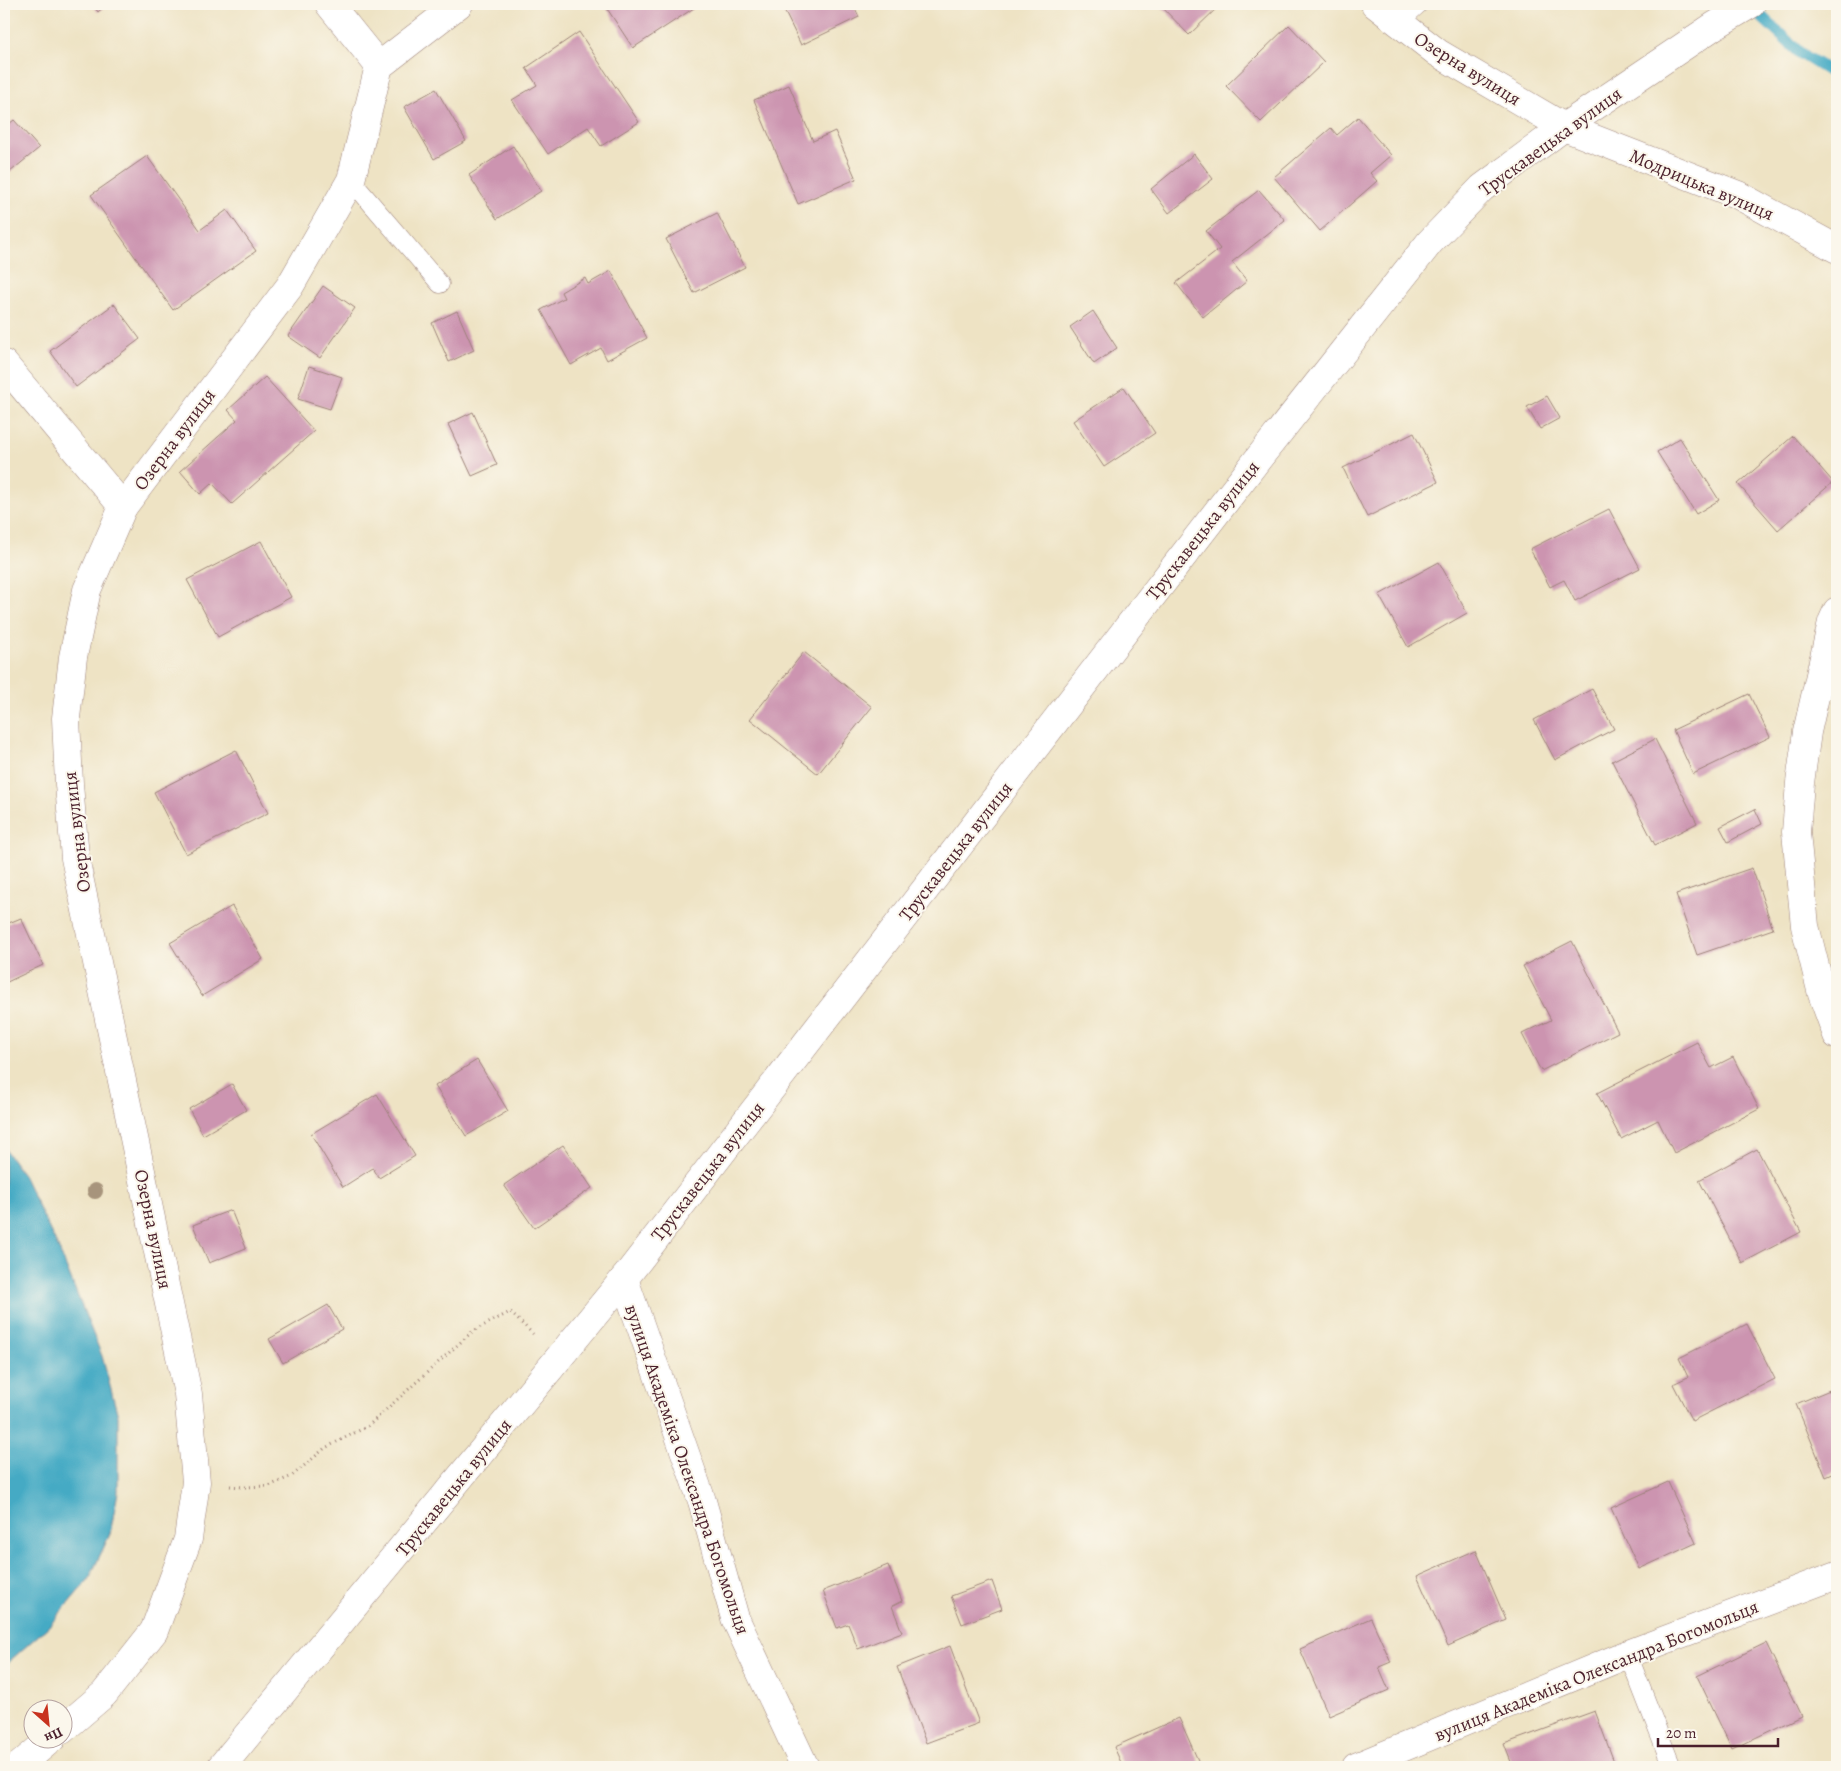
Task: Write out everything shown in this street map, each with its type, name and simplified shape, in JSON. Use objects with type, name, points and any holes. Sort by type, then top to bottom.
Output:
[{"type":"street","points":[[329,4],[379,66],[459,4]]},
{"type":"street","name":"Озерна вулиця","points":[[1375,4],[1438,53],[1564,127]]},
{"type":"street","name":"Трускавецька вулиця","points":[[221,1767],[624,1279],[1258,459],[1430,242],[1482,188],[1564,127],[1714,26],[1751,4]]},
{"type":"street","name":"Озерна вулиця","points":[[72,1721],[104,1694],[154,1631],[188,1539],[196,1482],[188,1394],[75,858],[66,718],[73,657],[88,590],[123,507],[290,286],[350,180],[379,66]]},
{"type":"street","name":"Модрицька вулиця","points":[[1564,127],[1738,195],[1837,249]]},
{"type":"street","points":[[4,364],[123,507]]},
{"type":"street","points":[[1837,611],[1832,622],[1807,732],[1796,832],[1806,926],[1822,994],[1837,1035]]},
{"type":"street","name":"вулиця Академіка Олександра Богомольця","points":[[624,1279],[702,1501],[735,1618],[805,1767]]},
{"type":"street","name":"вулиця Академіка Олександра Богомольця","points":[[1356,1767],[1628,1654],[1837,1575]]},
{"type":"street","points":[[18,1767],[40,1748]]},
{"type":"lane","points":[[1399,22],[1419,4]]},
{"type":"lane","points":[[350,180],[440,284]]},
{"type":"lane","points":[[1628,1654],[1672,1767]]},
{"type":"path","points":[[196,1482],[243,1488],[269,1486],[292,1476],[325,1448],[368,1426],[473,1331],[510,1312],[558,1359]]},
{"type":"water","points":[[4,1148],[22,1173],[58,1247],[102,1356],[118,1416],[118,1492],[110,1534],[89,1579],[49,1626],[4,1666]]},
{"type":"building","points":[[92,4],[107,4],[98,12]]},
{"type":"building","points":[[604,4],[700,4],[633,48]]},
{"type":"building","points":[[781,4],[853,4],[859,17],[801,45]]},
{"type":"building","points":[[1159,4],[1221,4],[1189,35]]},
{"type":"building","points":[[1289,25],[1324,62],[1261,122],[1226,86]]},
{"type":"building","points":[[579,32],[639,122],[601,146],[588,127],[548,154],[512,100],[537,85],[526,68]]},
{"type":"building","points":[[789,85],[813,141],[835,131],[856,179],[798,204],[754,100]]},
{"type":"building","points":[[436,89],[466,141],[434,159],[404,107]]},
{"type":"building","points":[[1358,117],[1391,155],[1370,173],[1377,181],[1320,231],[1274,177],[1331,128],[1337,135]]},
{"type":"building","points":[[14,120],[39,148],[4,177],[4,128]]},
{"type":"building","points":[[513,146],[541,191],[497,219],[469,175]]},
{"type":"building","points":[[1194,154],[1213,179],[1169,213],[1151,189]]},
{"type":"building","points":[[147,156],[200,230],[227,210],[256,251],[173,310],[91,195]]},
{"type":"building","points":[[1259,190],[1285,220],[1232,262],[1247,281],[1203,317],[1176,283],[1220,249],[1206,231]]},
{"type":"building","points":[[717,213],[745,267],[694,293],[666,239]]},
{"type":"building","points":[[611,271],[647,338],[607,360],[601,348],[571,365],[541,310],[564,298],[561,292],[585,278],[588,284]]},
{"type":"building","points":[[323,286],[355,308],[320,358],[288,336]]},
{"type":"building","points":[[114,304],[140,339],[76,387],[50,351]]},
{"type":"building","points":[[457,311],[474,350],[449,362],[432,323]]},
{"type":"building","points":[[1093,311],[1117,348],[1094,364],[1070,327]]},
{"type":"building","points":[[309,366],[342,377],[330,409],[298,399]]},
{"type":"building","points":[[265,377],[314,431],[232,504],[212,483],[200,494],[180,471],[237,420],[228,410]]},
{"type":"building","points":[[1124,387],[1155,433],[1104,467],[1073,421]]},
{"type":"building","points":[[1547,396],[1560,418],[1540,429],[1527,407]]},
{"type":"building","points":[[473,412],[497,465],[472,476],[448,424]]},
{"type":"building","points":[[1414,433],[1438,482],[1367,517],[1343,468]]},
{"type":"building","points":[[1793,436],[1833,482],[1778,530],[1738,484]]},
{"type":"building","points":[[1680,438],[1719,500],[1696,514],[1657,452]]},
{"type":"building","points":[[1609,509],[1640,568],[1575,601],[1564,580],[1550,587],[1530,549]]},
{"type":"building","points":[[261,541],[291,597],[218,637],[187,580]]},
{"type":"building","points":[[1439,562],[1467,613],[1408,647],[1379,595]]},
{"type":"building","points":[[804,652],[872,707],[818,774],[750,719]]},
{"type":"building","points":[[1592,689],[1614,729],[1555,760],[1534,720]]},
{"type":"building","points":[[1749,694],[1770,737],[1693,774],[1673,730]]},
{"type":"building","points":[[1655,739],[1697,823],[1655,845],[1612,761]]},
{"type":"building","points":[[236,750],[268,813],[186,854],[154,792]]},
{"type":"building","points":[[1755,809],[1762,824],[1728,842],[1720,827]]},
{"type":"building","points":[[1752,868],[1773,929],[1697,955],[1676,894]]},
{"type":"building","points":[[232,906],[263,959],[202,996],[170,943]]},
{"type":"building","points":[[21,918],[43,965],[5,983],[4,925]]},
{"type":"building","points":[[1572,941],[1618,1032],[1541,1071],[1522,1034],[1551,1020],[1523,966]]},
{"type":"building","points":[[1697,1042],[1711,1068],[1733,1057],[1759,1109],[1674,1153],[1658,1120],[1621,1139],[1597,1093]]},
{"type":"building","points":[[477,1060],[508,1111],[466,1136],[435,1086]]},
{"type":"building","points":[[232,1084],[246,1110],[203,1135],[189,1109]]},
{"type":"building","points":[[377,1094],[415,1156],[379,1178],[373,1168],[343,1187],[311,1134]]},
{"type":"building","points":[[563,1145],[592,1188],[534,1228],[504,1185]]},
{"type":"building","points":[[1757,1149],[1801,1232],[1742,1263],[1699,1180]]},
{"type":"building","points":[[231,1210],[246,1248],[209,1263],[193,1225]]},
{"type":"building","points":[[328,1305],[342,1329],[283,1363],[269,1339]]},
{"type":"building","points":[[1747,1324],[1775,1379],[1692,1421],[1673,1384],[1688,1377],[1679,1358]]},
{"type":"building","points":[[1837,1387],[1837,1472],[1826,1477],[1796,1404]]},
{"type":"building","points":[[1668,1482],[1696,1543],[1639,1569],[1611,1508]]},
{"type":"building","points":[[1476,1550],[1506,1620],[1448,1646],[1417,1576]]},
{"type":"building","points":[[888,1565],[902,1601],[892,1606],[902,1632],[858,1649],[848,1624],[837,1628],[823,1591]]},
{"type":"building","points":[[992,1581],[1002,1609],[962,1624],[951,1596]]},
{"type":"building","points":[[1371,1618],[1391,1662],[1379,1667],[1389,1690],[1329,1716],[1300,1649]]},
{"type":"building","points":[[1766,1643],[1801,1716],[1732,1749],[1697,1676]]},
{"type":"building","points":[[950,1646],[979,1723],[926,1743],[897,1667]]},
{"type":"building","points":[[1595,1711],[1616,1767],[1513,1767],[1504,1744]]},
{"type":"building","points":[[1179,1718],[1201,1767],[1123,1767],[1114,1747]]},
{"type":"waterway","points":[[1748,4],[1800,53],[1837,76]]}]
